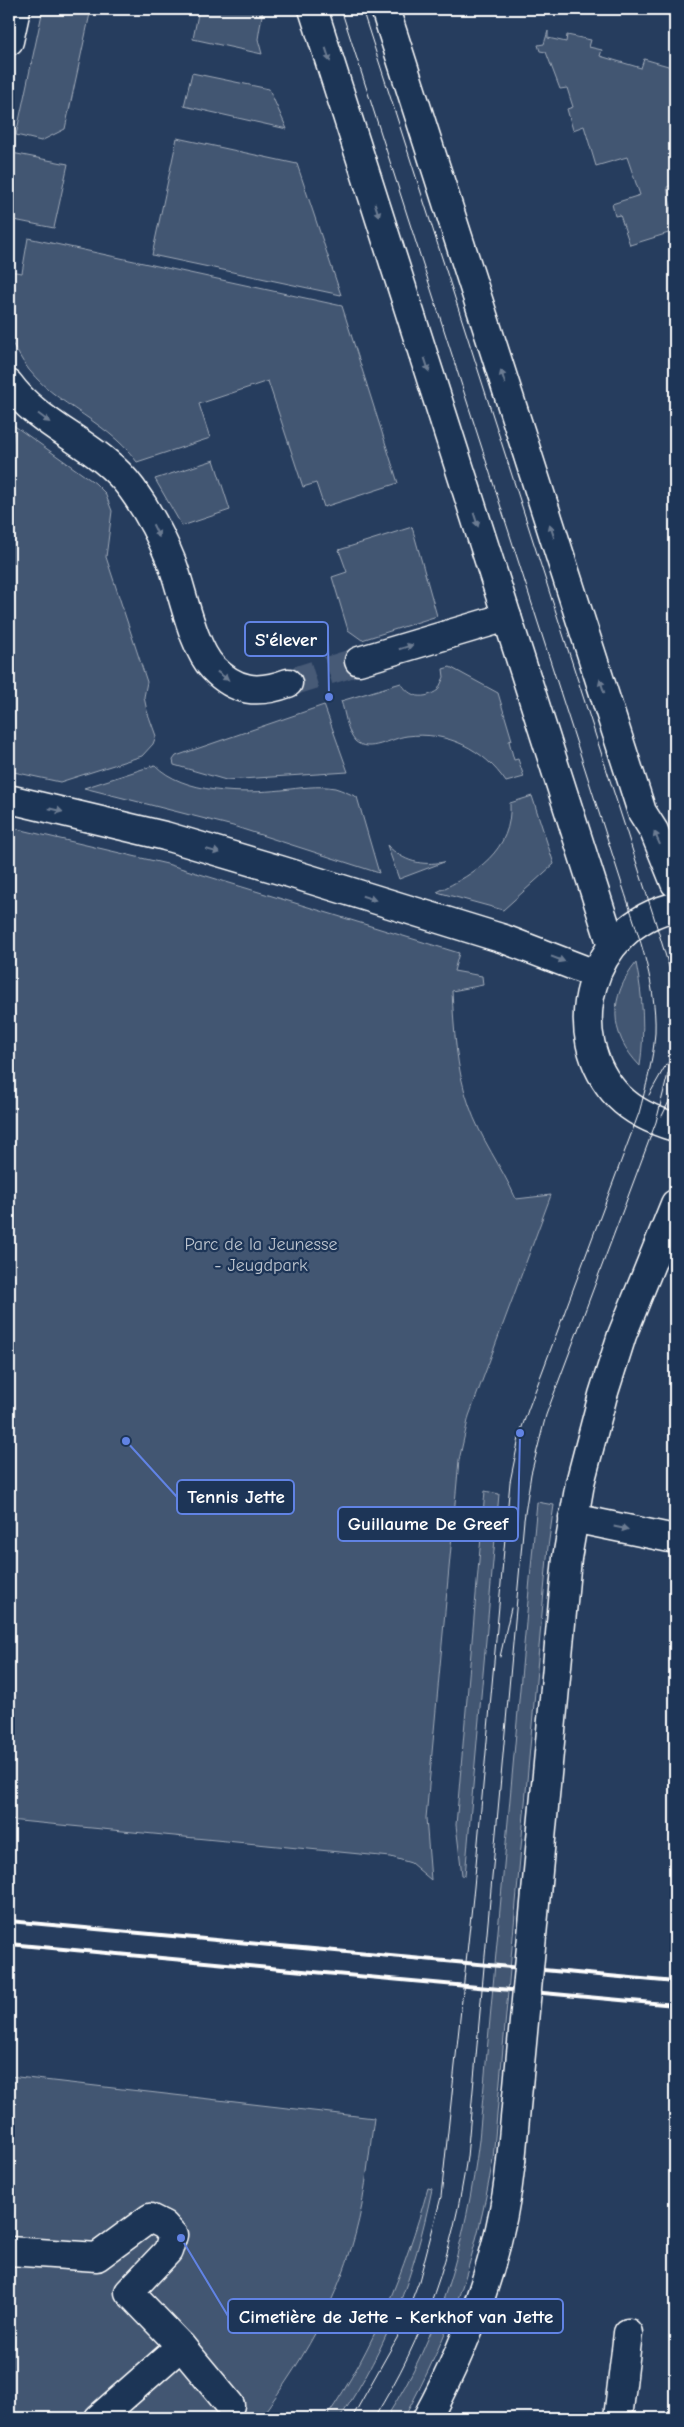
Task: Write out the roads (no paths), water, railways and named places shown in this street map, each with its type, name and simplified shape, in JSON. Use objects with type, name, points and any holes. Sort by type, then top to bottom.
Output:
[{"type":"street","points":[[9,41],[16,9]]},
{"type":"street","points":[[313,9],[612,946]]},
{"type":"street","points":[[385,9],[642,812],[654,831],[675,883]]},
{"type":"street","points":[[9,384],[17,396],[39,414],[96,453],[132,489],[152,522],[172,562],[203,657],[214,669],[243,688],[256,691],[269,690],[288,683]]},
{"type":"street","points":[[359,661],[507,616]]},
{"type":"street","points":[[9,799],[165,836],[280,870],[504,939],[595,974]]},
{"type":"street","points":[[675,908],[653,914],[634,925],[612,946],[595,974],[588,995],[586,1017],[591,1046],[605,1080],[619,1097],[639,1113],[656,1122],[675,1127]]},
{"type":"street","points":[[427,2418],[450,2376],[479,2306],[497,2244],[508,2193],[563,1590],[573,1518],[592,1434],[605,1388],[626,1326],[675,1204]]},
{"type":"street","points":[[573,1518],[675,1539]]},
{"type":"street","points":[[9,2251],[97,2257],[150,2218],[164,2225],[173,2235],[168,2251],[129,2292],[181,2346],[230,2405]]},
{"type":"street","points":[[618,2418],[628,2333]]},
{"type":"street","points":[[99,2418],[181,2346]]},
{"type":"tunnel","points":[[288,683],[359,661]]},
{"type":"tram line","points":[[341,9],[638,933],[649,973],[655,1013],[655,1033],[651,1063],[639,1113],[520,1433],[510,1482],[474,1887],[441,2197],[419,2281],[397,2338],[352,2418]]},
{"type":"tram line","points":[[362,9],[653,914],[670,970],[675,1009]]},
{"type":"tram line","points":[[374,2418],[408,2356],[434,2293],[454,2227],[467,2157],[524,1520],[531,1474],[546,1415],[656,1122],[673,1054],[675,1017]]},
{"type":"tram line","points":[[649,1095],[667,1063]]},
{"type":"tram line","points":[[662,1116],[675,1089]]},
{"type":"tram line","points":[[500,1657],[511,1608]]},
{"type":"railway","points":[[9,1921],[675,1982]]},
{"type":"railway","points":[[9,1944],[675,2005]]},
{"type":"place","name":"S'élever","points":[[329,697]]},
{"type":"place","name":"Guillaume De Greef","points":[[520,1433]]},
{"type":"place","name":"Tennis Jette","points":[[126,1441]]},
{"type":"place","name":"Cimetière de Jette - Kerkhof van Jette","points":[[181,2238]]},
{"type":"park label","name":"Parc de la Jeunesse - Jeugdpark","points":[[261,1254]]}]
